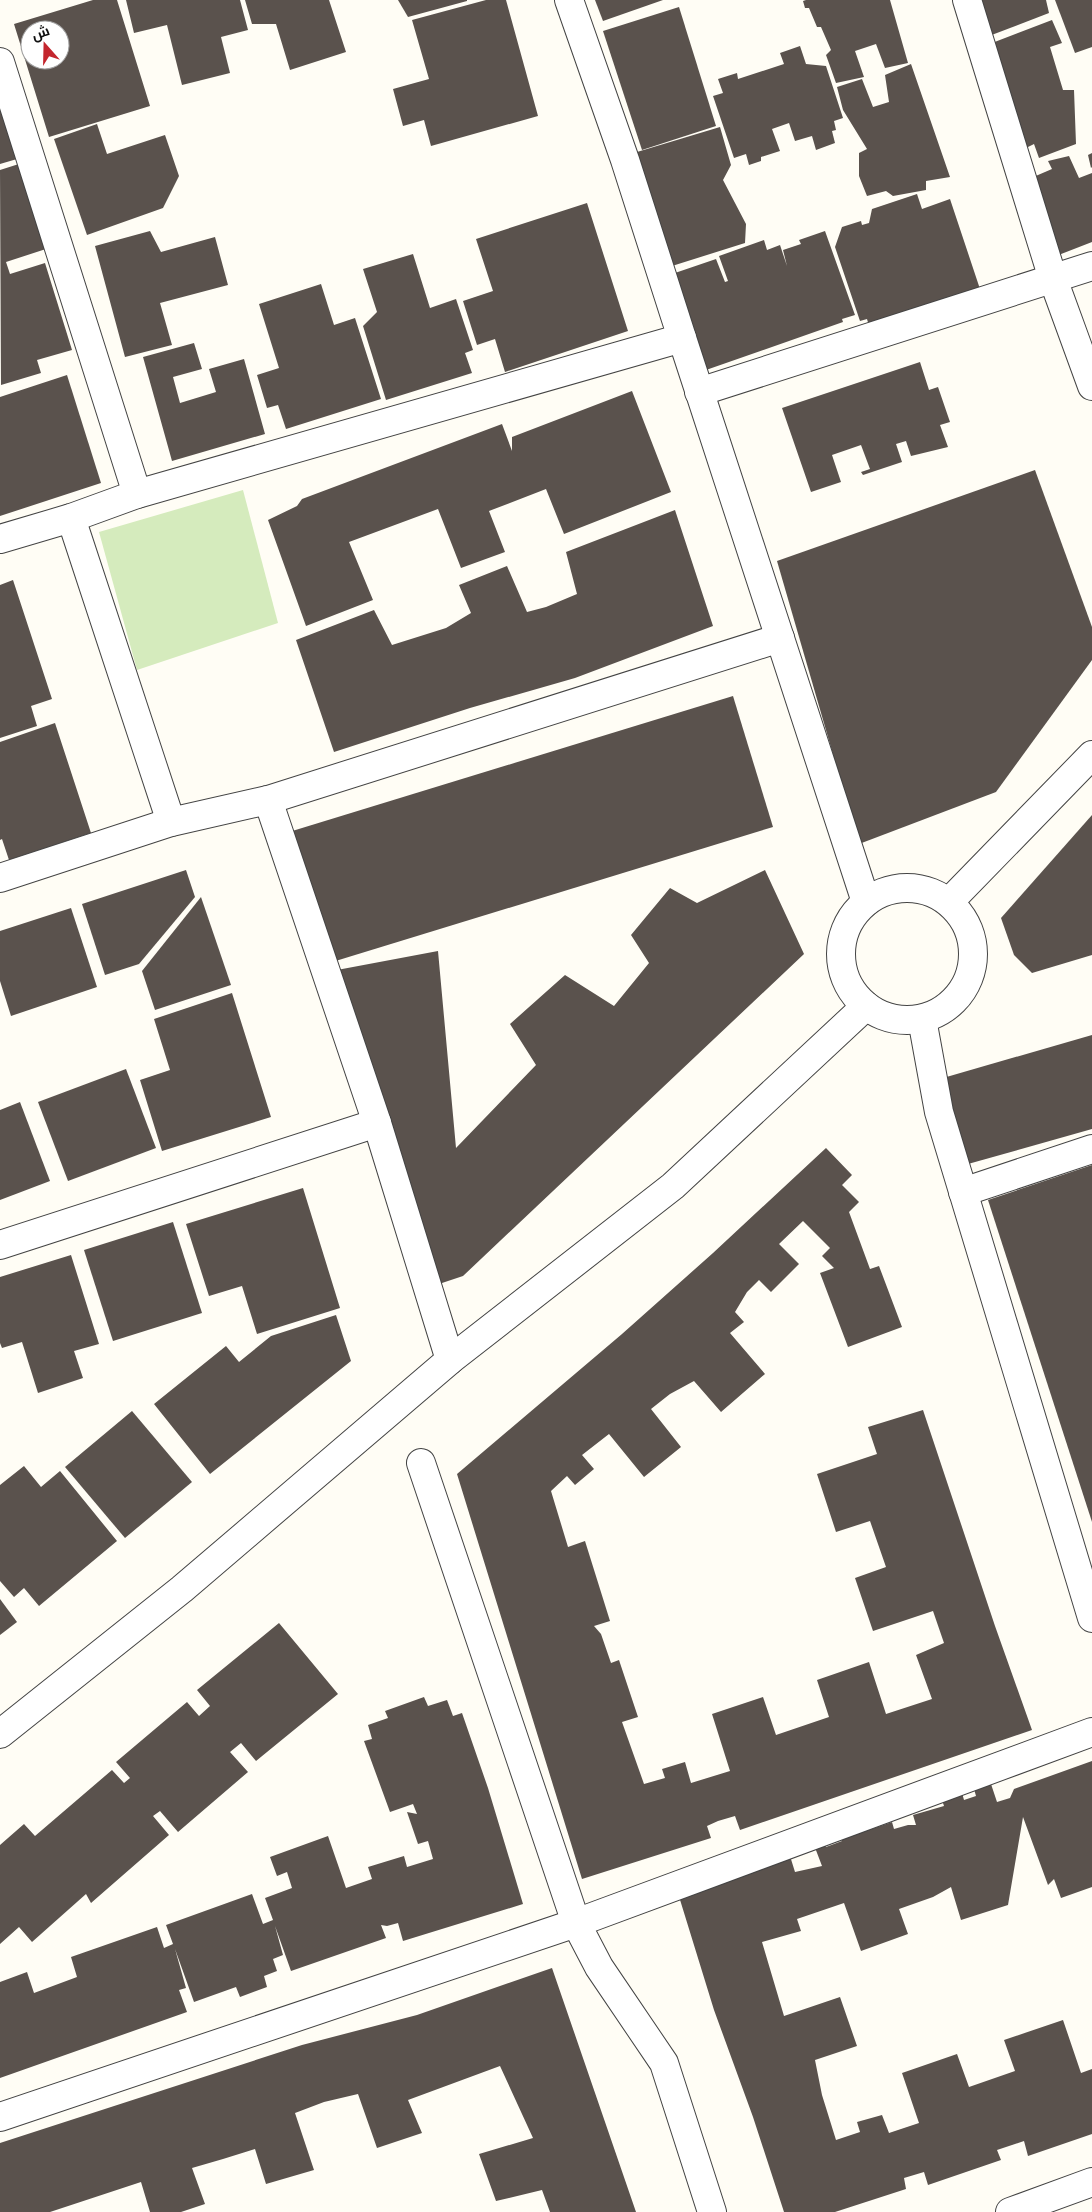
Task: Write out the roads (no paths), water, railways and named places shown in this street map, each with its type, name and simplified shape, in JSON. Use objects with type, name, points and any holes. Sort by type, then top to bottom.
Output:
[{"type":"street","points":[[569,0],[625,160],[866,902]]},
{"type":"street","points":[[967,0],[1053,279],[1092,386]]},
{"type":"street","points":[[0,62],[138,494]]},
{"type":"street","points":[[699,392],[1092,266]]},
{"type":"street","points":[[0,539],[71,518],[138,494],[682,338]]},
{"type":"street","points":[[71,518],[171,822]]},
{"type":"street","points":[[0,878],[171,822],[268,800],[780,638]]},
{"type":"street","points":[[949,902],[1092,755]]},
{"type":"street","points":[[268,800],[377,1123],[450,1360]]},
{"type":"street","points":[[893,889],[923,889],[949,902],[968,925],[974,954],[968,983],[949,1006],[922,1019],[892,1019],[866,1006],[847,983],[841,954],[847,925],[866,902],[893,889]]},
{"type":"street","points":[[0,1734],[182,1589],[450,1360],[673,1186],[866,1006]]},
{"type":"street","points":[[922,1019],[939,1112],[1092,1618]]},
{"type":"street","points":[[0,1245],[377,1123]]},
{"type":"street","points":[[963,1192],[1092,1149]]},
{"type":"street","points":[[421,1463],[576,1923],[598,1967],[664,2063],[712,2212]]},
{"type":"street","points":[[0,2117],[576,1923],[1092,1732]]},
{"type":"street","points":[[1010,2212],[1092,2182]]}]
